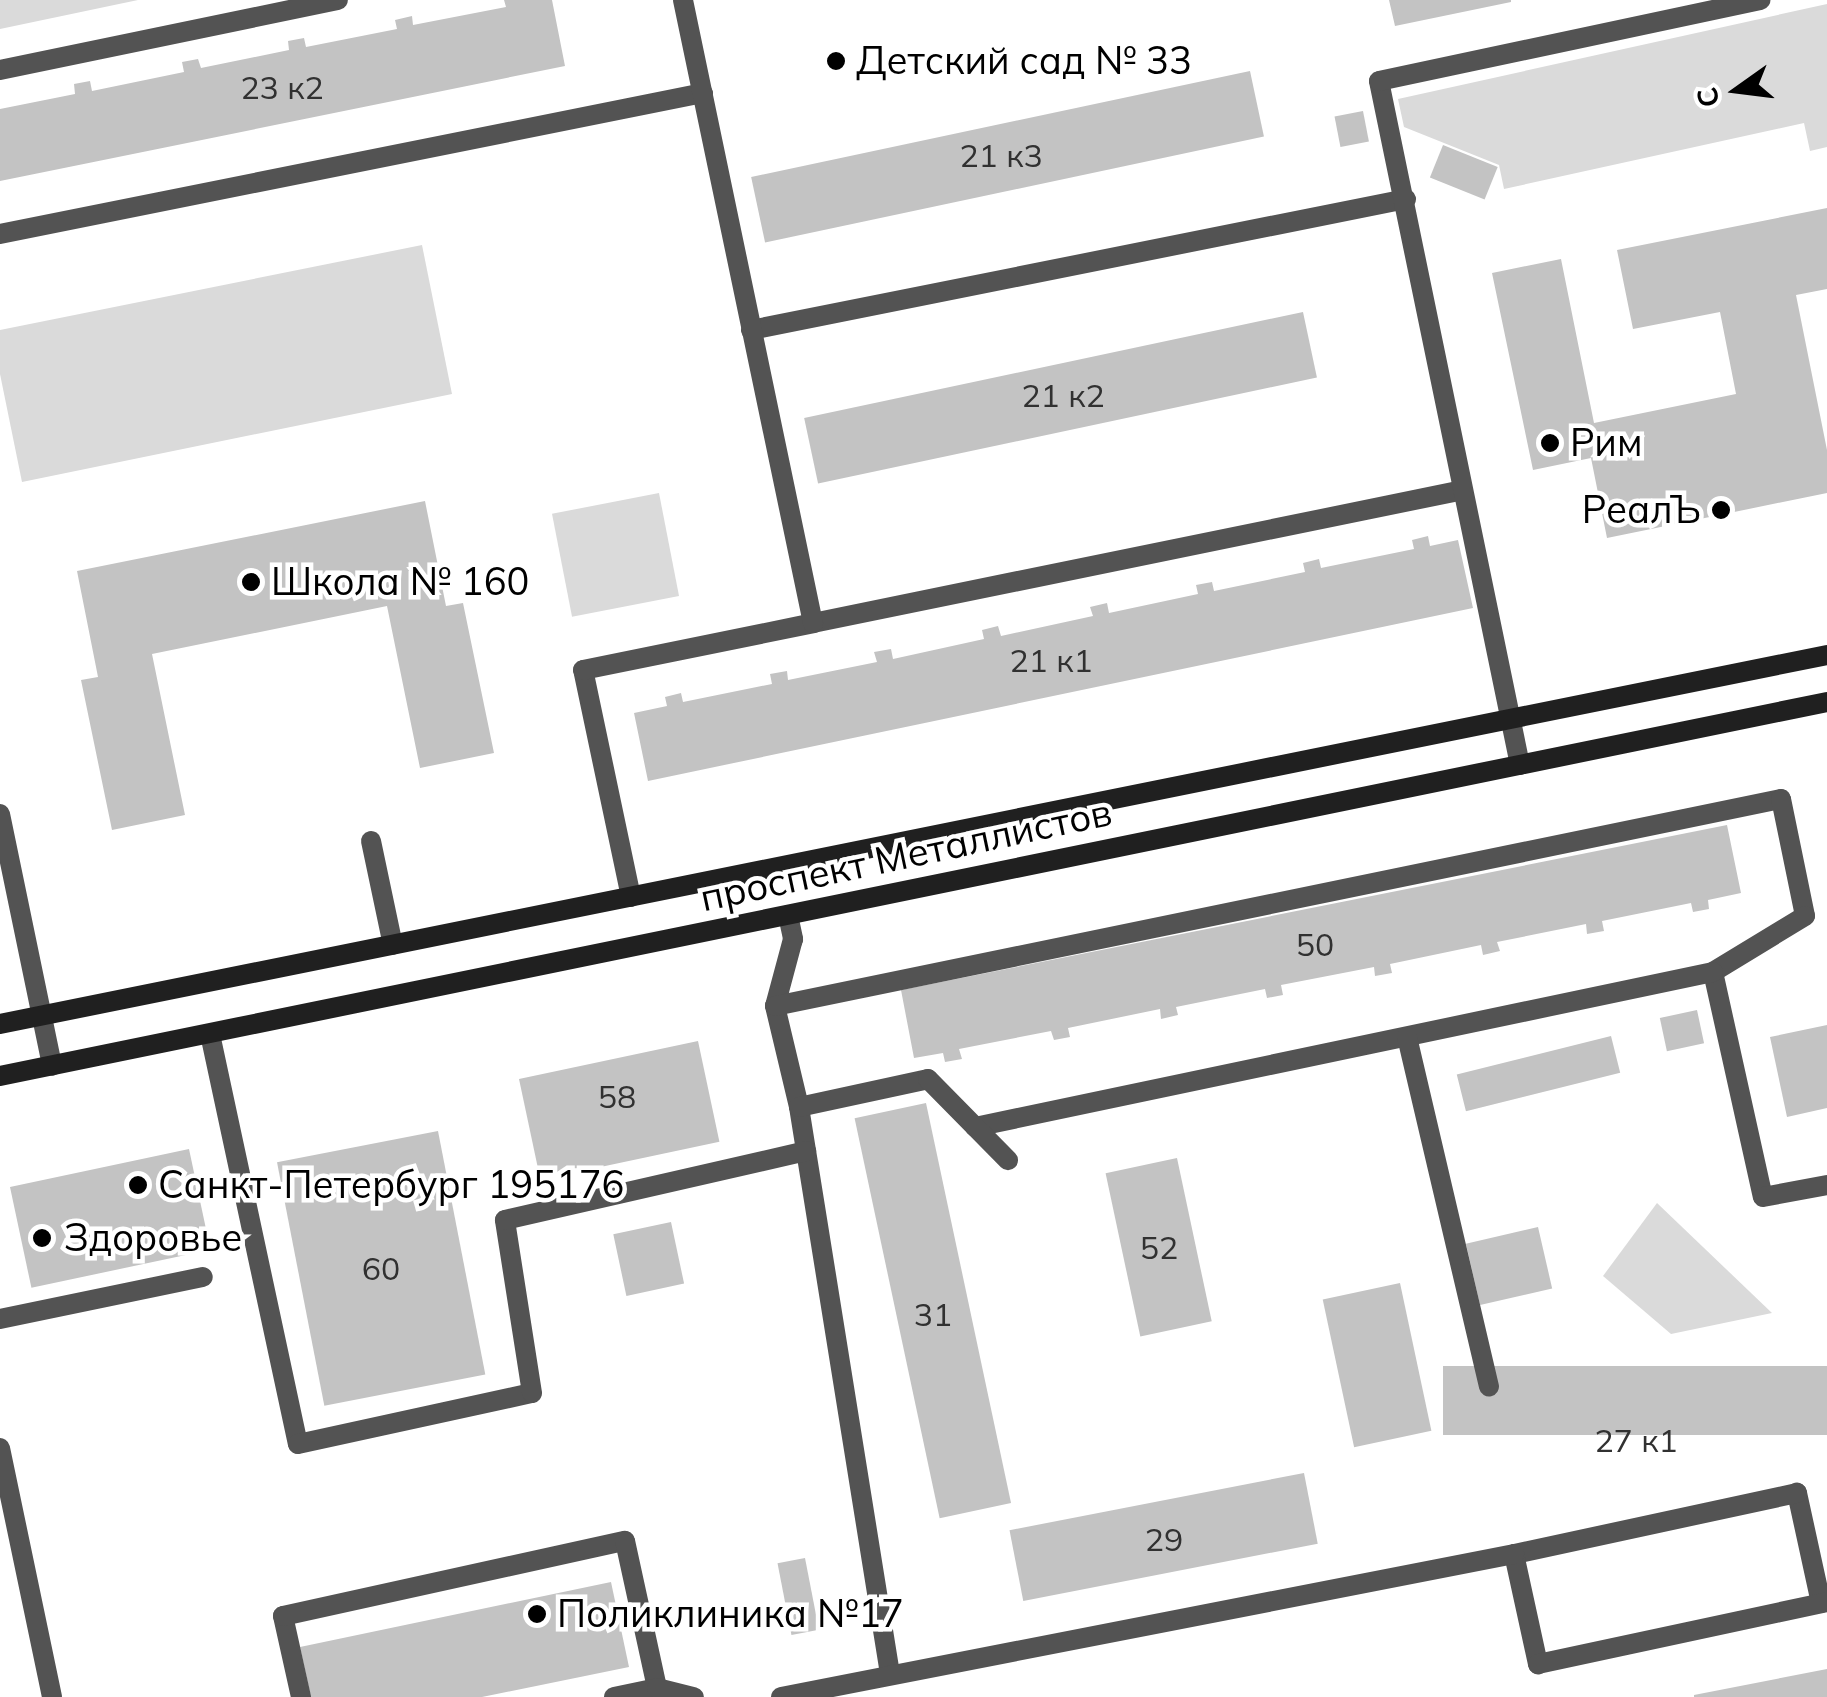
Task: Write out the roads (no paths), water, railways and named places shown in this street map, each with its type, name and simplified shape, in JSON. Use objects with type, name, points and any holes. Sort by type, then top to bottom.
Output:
[{"type":"street","points":[[0,70],[338,0]]},
{"type":"street","points":[[683,0],[813,623]]},
{"type":"street","points":[[1520,765],[1379,81],[1761,0]]},
{"type":"street","points":[[0,234],[703,93]]},
{"type":"street","points":[[752,330],[1406,199]]},
{"type":"street","points":[[631,897],[583,670],[1463,490]]},
{"type":"street","name":"проспект Металлистов","points":[[0,1024],[1827,655]]},
{"type":"street","name":"проспект Металлистов","points":[[0,1076],[1827,702]]},
{"type":"street","points":[[776,1006],[1781,799],[1805,916],[1713,972],[975,1127]]},
{"type":"street","points":[[0,814],[52,1066]]},
{"type":"street","points":[[371,840],[394,945]]},
{"type":"street","points":[[788,915],[793,938],[776,1006],[806,1151],[890,1674]]},
{"type":"street","points":[[1713,972],[1763,1197],[1827,1184]]},
{"type":"street","points":[[210,1034],[298,1444],[532,1393],[505,1220],[806,1151]]},
{"type":"street","points":[[1406,1037],[1488,1386]]},
{"type":"street","points":[[798,1107],[928,1079],[1008,1160]]},
{"type":"street","points":[[0,1319],[203,1277]]},
{"type":"street","points":[[0,1448],[4,1484],[52,1697]]},
{"type":"street","points":[[781,1697],[1514,1554],[1797,1493],[1824,1602],[1538,1664],[1514,1554]]},
{"type":"street","points":[[301,1697],[283,1616],[625,1541],[657,1688]]},
{"type":"street","points":[[614,1697],[657,1688],[694,1697]]},
{"type":"place","name":"Детский сад № 33","points":[[836,61]]},
{"type":"place","name":"Рим","points":[[1550,443]]},
{"type":"place","name":"РеалЪ","points":[[1721,510]]},
{"type":"place","name":"Школа № 160","points":[[251,582]]},
{"type":"place","name":"Санкт-Петербург 195176","points":[[138,1185]]},
{"type":"place","name":"Здоровье","points":[[42,1238]]},
{"type":"place","name":"Поликлиника №17","points":[[537,1614]]}]
